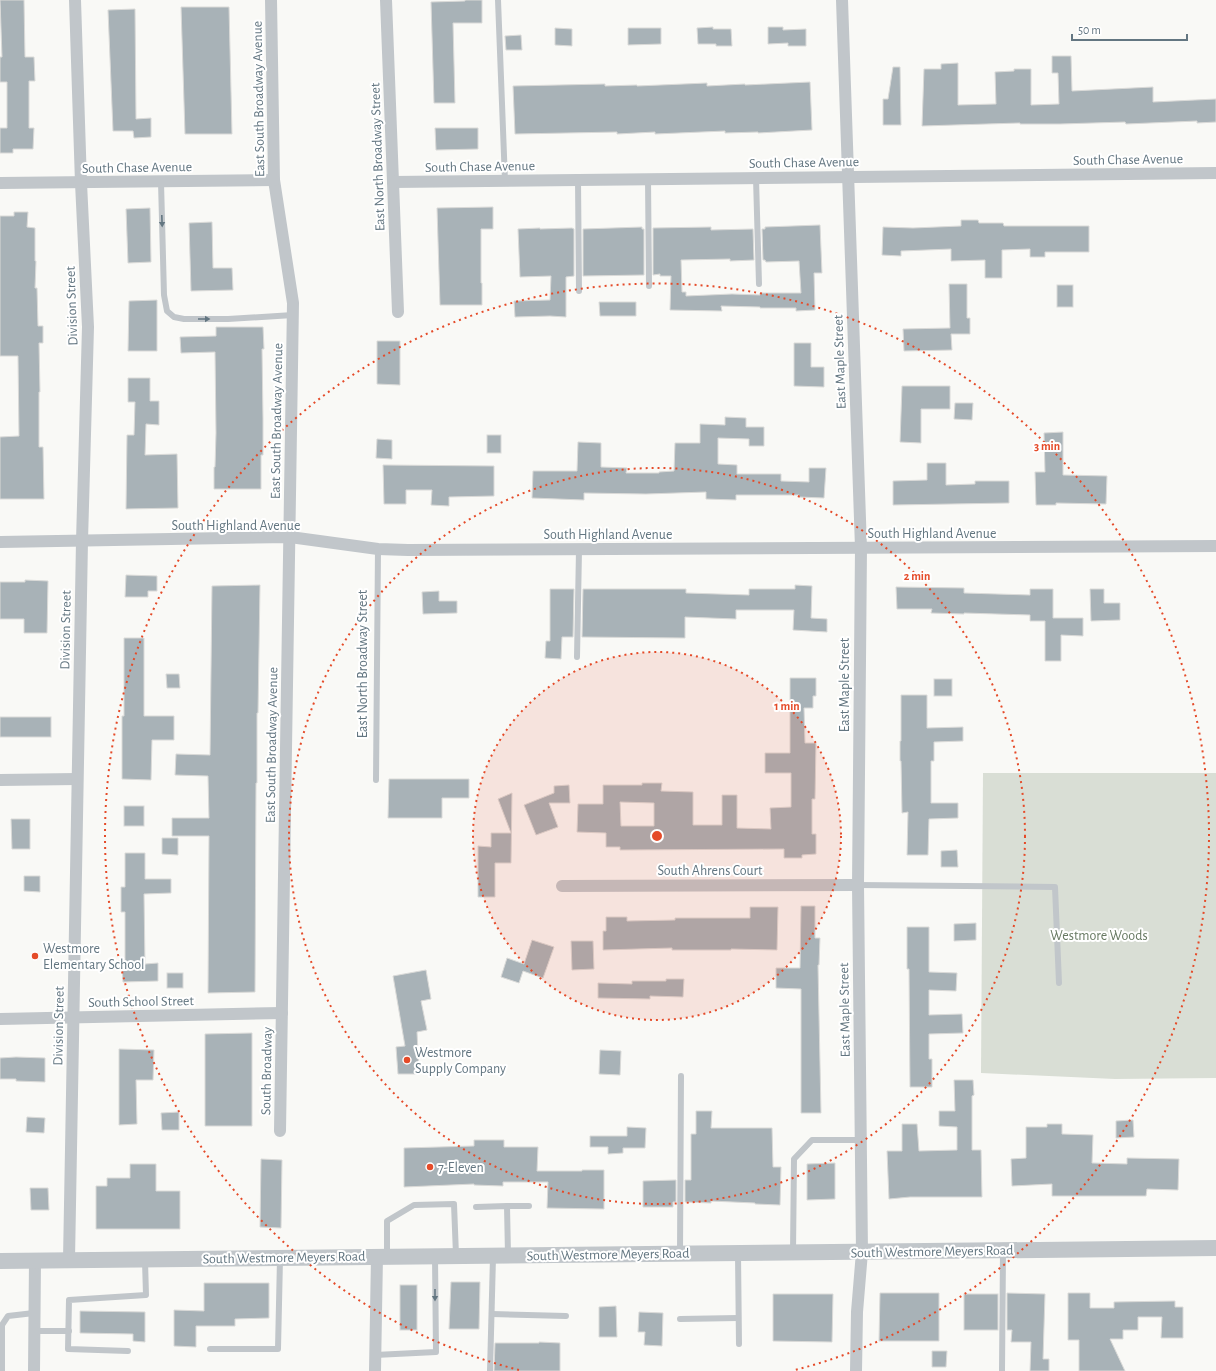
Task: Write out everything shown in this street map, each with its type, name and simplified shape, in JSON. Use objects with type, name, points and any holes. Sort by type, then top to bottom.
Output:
[{"type":"street","name":"Division Street","points":[[69,1260],[77,779],[88,327],[81,183],[75,0]]},
{"type":"street","name":"East South Broadway Avenue","points":[[271,0],[274,180],[293,303],[282,1013]]},
{"type":"street","name":"East North Broadway Street","points":[[386,0],[398,312]]},
{"type":"street","name":"East Maple Street","points":[[842,0],[860,548],[858,885],[862,1252],[857,1312],[856,1371]]},
{"type":"street","name":"South Chase Avenue","points":[[393,182],[1216,173]]},
{"type":"street","name":"South Chase Avenue","points":[[0,183],[274,180]]},
{"type":"street","name":"South Highland Avenue","points":[[0,542],[290,537],[378,549],[408,550],[1216,546]]},
{"type":"street","points":[[0,780],[77,779]]},
{"type":"street","name":"South Ahrens Court","points":[[562,886],[858,885]]},
{"type":"street","name":"South School Street","points":[[0,1019],[282,1013]]},
{"type":"street","name":"South Broadway","points":[[280,1131],[282,1013]]},
{"type":"street","name":"South Westmore Meyers Road","points":[[0,1261],[1216,1248]]},
{"type":"street","points":[[375,1371],[382,1256]]},
{"type":"street","points":[[34,1371],[35,1260]]},
{"type":"lane","points":[[498,0],[505,181]]},
{"type":"lane","points":[[756,178],[759,284]]},
{"type":"lane","points":[[648,179],[649,286]]},
{"type":"lane","points":[[578,180],[579,291]]},
{"type":"lane","points":[[161,182],[164,295],[167,310],[174,317],[184,319],[228,319],[293,316]]},
{"type":"lane","name":"East North Broadway Street","points":[[376,780],[378,549]]},
{"type":"lane","points":[[577,657],[579,550]]},
{"type":"lane","points":[[858,885],[1055,887],[1059,982]]},
{"type":"lane","points":[[680,1253],[681,1076]]},
{"type":"lane","points":[[793,1252],[794,1159],[812,1140],[860,1140]]},
{"type":"lane","points":[[382,1256],[387,1221],[414,1205],[427,1204],[454,1204],[456,1255]]},
{"type":"lane","points":[[490,1371],[492,1314],[507,1206]]},
{"type":"lane","points":[[476,1207],[529,1206]]},
{"type":"lane","points":[[1002,1371],[1003,1250]]},
{"type":"lane","points":[[738,1253],[739,1344]]},
{"type":"lane","points":[[375,1355],[436,1352],[435,1256]]},
{"type":"lane","points":[[210,1349],[278,1349],[280,1258]]},
{"type":"lane","points":[[128,1351],[68,1349],[69,1300],[146,1295],[145,1259]]},
{"type":"lane","points":[[2,1371],[2,1325],[8,1316],[34,1313]]},
{"type":"lane","points":[[492,1314],[566,1316]]},
{"type":"lane","points":[[680,1319],[738,1318]]},
{"type":"lane","points":[[34,1331],[69,1331]]},
{"type":"green space","name":"Westmore Woods","points":[[983,773],[1216,773],[1216,1078],[1115,1079],[981,1073]]},
{"type":"building","points":[[0,0],[24,0],[25,57],[34,57],[35,81],[29,81],[29,128],[34,128],[33,149],[13,149],[13,153],[0,153],[0,128],[7,128],[7,82],[0,82],[0,57],[2,57]]},
{"type":"building","points":[[482,0],[482,23],[453,23],[455,103],[434,103],[431,2]]},
{"type":"building","points":[[181,7],[229,7],[232,134],[185,134]]},
{"type":"building","points":[[135,9],[136,119],[151,118],[151,137],[134,138],[133,131],[113,131],[108,10]]},
{"type":"building","points":[[713,27],[713,29],[731,29],[732,46],[698,44],[697,28]]},
{"type":"building","points":[[768,27],[783,27],[783,30],[806,29],[806,46],[788,46],[788,43],[768,44]]},
{"type":"building","points":[[555,28],[572,29],[572,46],[555,45]]},
{"type":"building","points":[[628,28],[661,28],[661,44],[628,45]]},
{"type":"building","points":[[521,35],[522,50],[506,50],[505,36]]},
{"type":"building","points":[[1052,56],[1071,56],[1072,91],[1153,87],[1153,102],[1216,99],[1216,122],[1197,123],[1197,121],[1126,124],[1125,122],[1060,124],[1020,123],[922,126],[924,69],[941,69],[941,64],[958,63],[958,105],[996,104],[995,72],[1014,71],[1014,69],[1031,69],[1031,105],[1059,104],[1058,73],[1052,73]]},
{"type":"building","points":[[893,67],[900,67],[901,125],[883,125],[883,99],[888,99]]},
{"type":"building","points":[[810,82],[812,130],[758,133],[725,133],[725,131],[655,134],[655,132],[617,134],[617,132],[515,134],[513,86],[605,84],[605,86],[637,86],[707,83],[707,86]]},
{"type":"building","points":[[435,128],[478,128],[478,149],[436,150]]},
{"type":"building","points":[[493,207],[493,229],[481,229],[482,305],[440,305],[437,208]]},
{"type":"building","points":[[150,208],[151,262],[128,263],[126,209]]},
{"type":"building","points":[[14,212],[28,212],[27,227],[35,228],[35,288],[37,288],[38,326],[43,326],[43,343],[39,343],[39,447],[43,447],[44,499],[0,499],[0,437],[19,436],[18,356],[0,356],[0,216],[14,216]]},
{"type":"building","points":[[961,220],[978,220],[979,223],[1003,223],[1004,226],[1089,226],[1089,252],[1045,252],[1045,257],[1030,257],[1030,249],[1002,250],[1002,278],[985,278],[985,260],[951,261],[951,249],[901,251],[901,256],[882,255],[883,227],[913,228],[961,226]]},
{"type":"building","points":[[212,222],[213,268],[232,268],[233,290],[191,291],[189,223]]},
{"type":"building","points":[[820,225],[822,273],[814,273],[815,310],[796,311],[796,308],[721,306],[722,311],[670,310],[671,276],[660,276],[660,274],[653,275],[653,228],[711,227],[711,230],[753,229],[754,260],[681,260],[682,292],[686,292],[686,296],[801,293],[799,261],[766,262],[763,260],[762,229],[765,229],[765,227]]},
{"type":"building","points":[[642,227],[642,229],[644,229],[644,275],[583,276],[583,229]]},
{"type":"building","points":[[518,229],[574,229],[574,276],[566,277],[566,317],[515,317],[514,301],[550,300],[551,276],[520,277]]},
{"type":"building","points":[[949,284],[967,284],[967,318],[970,318],[970,334],[951,334],[952,350],[904,351],[903,329],[950,328]]},
{"type":"building","points":[[1057,285],[1073,285],[1073,307],[1057,307]]},
{"type":"building","points":[[157,300],[157,351],[128,351],[129,301]]},
{"type":"building","points":[[599,302],[636,302],[636,316],[600,316]]},
{"type":"building","points":[[216,327],[263,327],[263,455],[261,455],[261,489],[214,489],[216,433],[215,352],[181,353],[180,337],[216,336]]},
{"type":"building","points":[[377,341],[400,341],[400,385],[377,384]]},
{"type":"building","points":[[794,343],[811,343],[811,367],[824,367],[824,387],[794,386]]},
{"type":"building","points":[[128,378],[150,378],[150,401],[159,401],[159,425],[146,424],[145,455],[177,454],[178,508],[126,509],[127,435],[134,435],[135,402],[128,402]]},
{"type":"building","points":[[902,386],[950,386],[950,409],[921,409],[921,443],[900,442]]},
{"type":"building","points":[[955,403],[973,403],[972,420],[954,419]]},
{"type":"building","points":[[725,417],[746,418],[746,427],[764,427],[764,446],[749,446],[749,439],[718,438],[718,464],[737,465],[737,474],[781,474],[781,481],[809,482],[809,468],[826,468],[824,498],[799,497],[799,495],[736,495],[736,500],[706,499],[706,492],[646,494],[584,493],[584,500],[532,498],[533,471],[577,471],[578,442],[601,443],[601,467],[627,468],[626,473],[659,473],[674,471],[675,443],[700,443],[700,424],[725,425]]},
{"type":"building","points":[[1063,432],[1063,475],[1107,476],[1106,504],[1056,503],[1056,505],[1036,505],[1035,472],[1045,472],[1044,433]]},
{"type":"building","points":[[487,435],[501,435],[501,453],[487,453]]},
{"type":"building","points":[[377,439],[392,440],[392,459],[376,458]]},
{"type":"building","points":[[927,463],[946,463],[946,485],[975,484],[975,481],[1009,481],[1009,503],[893,505],[893,481],[927,480]]},
{"type":"building","points":[[383,465],[494,466],[494,496],[449,497],[449,506],[431,505],[432,490],[406,490],[406,504],[384,504]]},
{"type":"building","points":[[126,575],[157,576],[157,591],[148,591],[148,597],[125,597]]},
{"type":"building","points":[[25,580],[48,581],[47,633],[24,633],[24,619],[0,619],[0,582],[25,582]]},
{"type":"building","points":[[260,585],[256,783],[255,992],[208,993],[209,836],[172,836],[172,818],[209,818],[208,776],[175,775],[176,754],[210,755],[212,586]]},
{"type":"building","points":[[795,585],[812,586],[811,618],[827,619],[827,632],[793,630],[794,610],[736,610],[736,619],[685,617],[685,638],[582,637],[583,589],[686,589],[686,593],[749,595],[749,589],[795,589]]},
{"type":"building","points":[[896,587],[964,588],[964,593],[1030,595],[1030,589],[1053,589],[1053,618],[1083,618],[1083,636],[1061,635],[1061,661],[1045,661],[1045,621],[1030,621],[1030,615],[931,613],[932,609],[897,609]]},
{"type":"building","points":[[550,589],[574,589],[573,637],[562,637],[561,659],[545,658],[546,641],[550,641]]},
{"type":"building","points":[[1090,589],[1104,589],[1104,603],[1120,603],[1120,620],[1091,621]]},
{"type":"building","points":[[439,591],[439,601],[457,601],[457,613],[423,614],[422,592]]},
{"type":"building","points":[[124,638],[144,638],[144,716],[174,716],[174,740],[152,740],[151,780],[122,779]]},
{"type":"building","points":[[166,674],[179,674],[180,688],[167,688]]},
{"type":"building","points":[[790,678],[816,678],[816,696],[813,696],[813,708],[804,708],[805,743],[816,743],[815,799],[812,799],[812,834],[816,834],[816,854],[802,855],[802,858],[784,858],[784,849],[620,850],[620,847],[606,847],[606,833],[577,832],[578,804],[603,804],[603,785],[642,785],[642,783],[662,783],[661,791],[693,792],[693,825],[722,825],[722,795],[737,795],[737,828],[771,829],[770,808],[791,807],[791,773],[765,773],[765,753],[790,753]],"holes":[[[620,802],[654,803],[654,826],[621,826]]]},
{"type":"building","points":[[934,679],[952,679],[952,696],[934,696]]},
{"type":"building","points":[[901,695],[927,695],[927,728],[963,727],[963,741],[934,742],[934,761],[931,761],[931,803],[958,803],[958,818],[929,819],[928,855],[907,855],[908,812],[902,813],[900,761]]},
{"type":"building","points":[[0,717],[51,717],[51,737],[0,737]]},
{"type":"building","points":[[389,779],[469,779],[469,798],[442,798],[442,818],[388,818]]},
{"type":"building","points":[[569,785],[570,803],[549,803],[558,827],[536,835],[524,805],[554,793],[554,786]]},
{"type":"building","points":[[512,793],[511,863],[495,863],[495,897],[478,897],[478,846],[491,847],[491,833],[511,833],[498,799]]},
{"type":"building","points":[[124,806],[144,806],[144,826],[124,826]]},
{"type":"building","points":[[11,819],[30,819],[30,849],[12,849]]},
{"type":"building","points":[[162,838],[178,838],[178,855],[162,854]]},
{"type":"building","points":[[957,850],[958,867],[941,867],[941,851]]},
{"type":"building","points":[[125,853],[145,853],[145,879],[171,879],[171,893],[144,894],[145,964],[158,963],[158,981],[123,982],[122,965],[125,964],[125,912],[121,912],[121,887],[125,887]]},
{"type":"building","points":[[24,876],[40,876],[40,892],[24,891]]},
{"type":"building","points":[[801,906],[815,906],[815,938],[820,938],[818,965],[821,1113],[801,1113],[801,989],[776,988],[776,968],[800,968]]},
{"type":"building","points":[[750,907],[778,907],[777,950],[672,950],[672,948],[603,950],[603,931],[606,931],[606,917],[627,917],[627,921],[675,920],[675,918],[750,918]]},
{"type":"building","points":[[976,923],[976,940],[954,941],[954,924]]},
{"type":"building","points":[[907,927],[929,927],[929,972],[957,973],[956,991],[929,990],[929,1015],[962,1014],[963,1033],[929,1034],[929,1059],[932,1059],[932,1087],[910,1087],[909,969],[907,969]]},
{"type":"building","points":[[532,940],[554,947],[543,978],[523,971],[519,983],[501,977],[507,958],[524,964]]},
{"type":"building","points":[[571,941],[593,941],[594,969],[572,970]]},
{"type":"building","points":[[426,970],[431,999],[421,1001],[427,1030],[417,1032],[419,1074],[398,1074],[396,1047],[405,1046],[393,976]]},
{"type":"building","points":[[167,973],[183,973],[183,988],[167,988]]},
{"type":"building","points":[[666,979],[684,979],[683,997],[650,996],[650,999],[598,998],[598,983],[632,984],[632,981],[666,981]]},
{"type":"building","points":[[252,1033],[252,1126],[205,1126],[205,1034]]},
{"type":"building","points":[[119,1049],[154,1050],[153,1080],[136,1080],[137,1124],[119,1125]]},
{"type":"building","points":[[600,1050],[621,1051],[620,1075],[599,1074]]},
{"type":"building","points":[[0,1058],[45,1058],[45,1082],[0,1079]]},
{"type":"building","points":[[954,1080],[973,1080],[974,1095],[972,1096],[972,1150],[981,1150],[982,1197],[910,1197],[889,1199],[887,1151],[902,1151],[902,1124],[917,1124],[919,1151],[957,1150],[957,1127],[939,1126],[939,1111],[955,1111]]},
{"type":"building","points":[[696,1111],[712,1111],[711,1128],[772,1128],[773,1167],[781,1167],[780,1205],[711,1201],[711,1203],[685,1202],[685,1180],[691,1180],[691,1134],[696,1134]]},
{"type":"building","points":[[179,1112],[179,1130],[162,1130],[161,1113]]},
{"type":"building","points":[[27,1117],[45,1118],[44,1133],[26,1132]]},
{"type":"building","points":[[1133,1120],[1134,1137],[1116,1138],[1116,1121]]},
{"type":"building","points":[[1047,1124],[1062,1124],[1062,1134],[1093,1135],[1092,1163],[1127,1164],[1127,1158],[1179,1159],[1178,1190],[1147,1189],[1146,1196],[1052,1196],[1052,1184],[1012,1186],[1011,1159],[1026,1158],[1026,1127],[1047,1127]]},
{"type":"building","points":[[627,1127],[646,1128],[645,1148],[623,1148],[623,1153],[608,1154],[608,1147],[590,1147],[590,1136],[627,1136]]},
{"type":"building","points":[[474,1140],[504,1140],[504,1147],[538,1147],[537,1171],[604,1170],[604,1209],[547,1208],[548,1182],[503,1182],[503,1186],[474,1184],[404,1187],[404,1148],[474,1146]]},
{"type":"building","points":[[261,1159],[282,1160],[281,1228],[260,1227]]},
{"type":"building","points":[[835,1163],[835,1199],[807,1200],[807,1164]]},
{"type":"building","points":[[130,1164],[156,1164],[156,1191],[180,1191],[180,1229],[96,1229],[96,1186],[107,1186],[107,1178],[130,1178]]},
{"type":"building","points":[[676,1180],[676,1202],[673,1202],[673,1207],[643,1207],[643,1181]]},
{"type":"building","points":[[30,1188],[48,1188],[49,1210],[31,1210]]},
{"type":"building","points":[[451,1282],[480,1282],[479,1329],[449,1329]]},
{"type":"building","points":[[204,1283],[269,1283],[269,1318],[235,1319],[235,1326],[196,1326],[196,1347],[174,1346],[174,1310],[204,1311]]},
{"type":"building","points":[[400,1285],[417,1285],[417,1330],[400,1330]]},
{"type":"building","points":[[880,1293],[939,1293],[939,1341],[879,1341]]},
{"type":"building","points":[[1007,1293],[1045,1294],[1043,1359],[1049,1359],[1049,1371],[1030,1371],[1031,1342],[1011,1342],[1012,1330],[1007,1330]]},
{"type":"building","points":[[1068,1293],[1090,1293],[1090,1308],[1114,1308],[1114,1302],[1175,1301],[1175,1307],[1183,1307],[1183,1338],[1161,1338],[1162,1317],[1138,1317],[1138,1330],[1123,1330],[1123,1339],[1110,1339],[1125,1371],[1079,1371],[1079,1340],[1068,1340]]},
{"type":"building","points":[[773,1294],[833,1294],[832,1342],[773,1341]]},
{"type":"building","points":[[964,1294],[998,1294],[998,1330],[964,1330]]},
{"type":"building","points":[[616,1306],[617,1337],[599,1337],[599,1307]]},
{"type":"building","points":[[80,1311],[145,1312],[145,1342],[133,1341],[133,1334],[80,1333]]},
{"type":"building","points":[[639,1312],[663,1313],[662,1346],[644,1345],[645,1332],[638,1332]]},
{"type":"building","points":[[495,1343],[560,1343],[560,1371],[494,1371]]},
{"type":"building","points":[[932,1351],[947,1351],[946,1367],[932,1367]]},
{"type":"place","name":"Westmore Elementary School","points":[[35,956]]},
{"type":"place","name":"Westmore Supply Company","points":[[407,1060]]},
{"type":"place","name":"7-Eleven","points":[[430,1167]]}]
